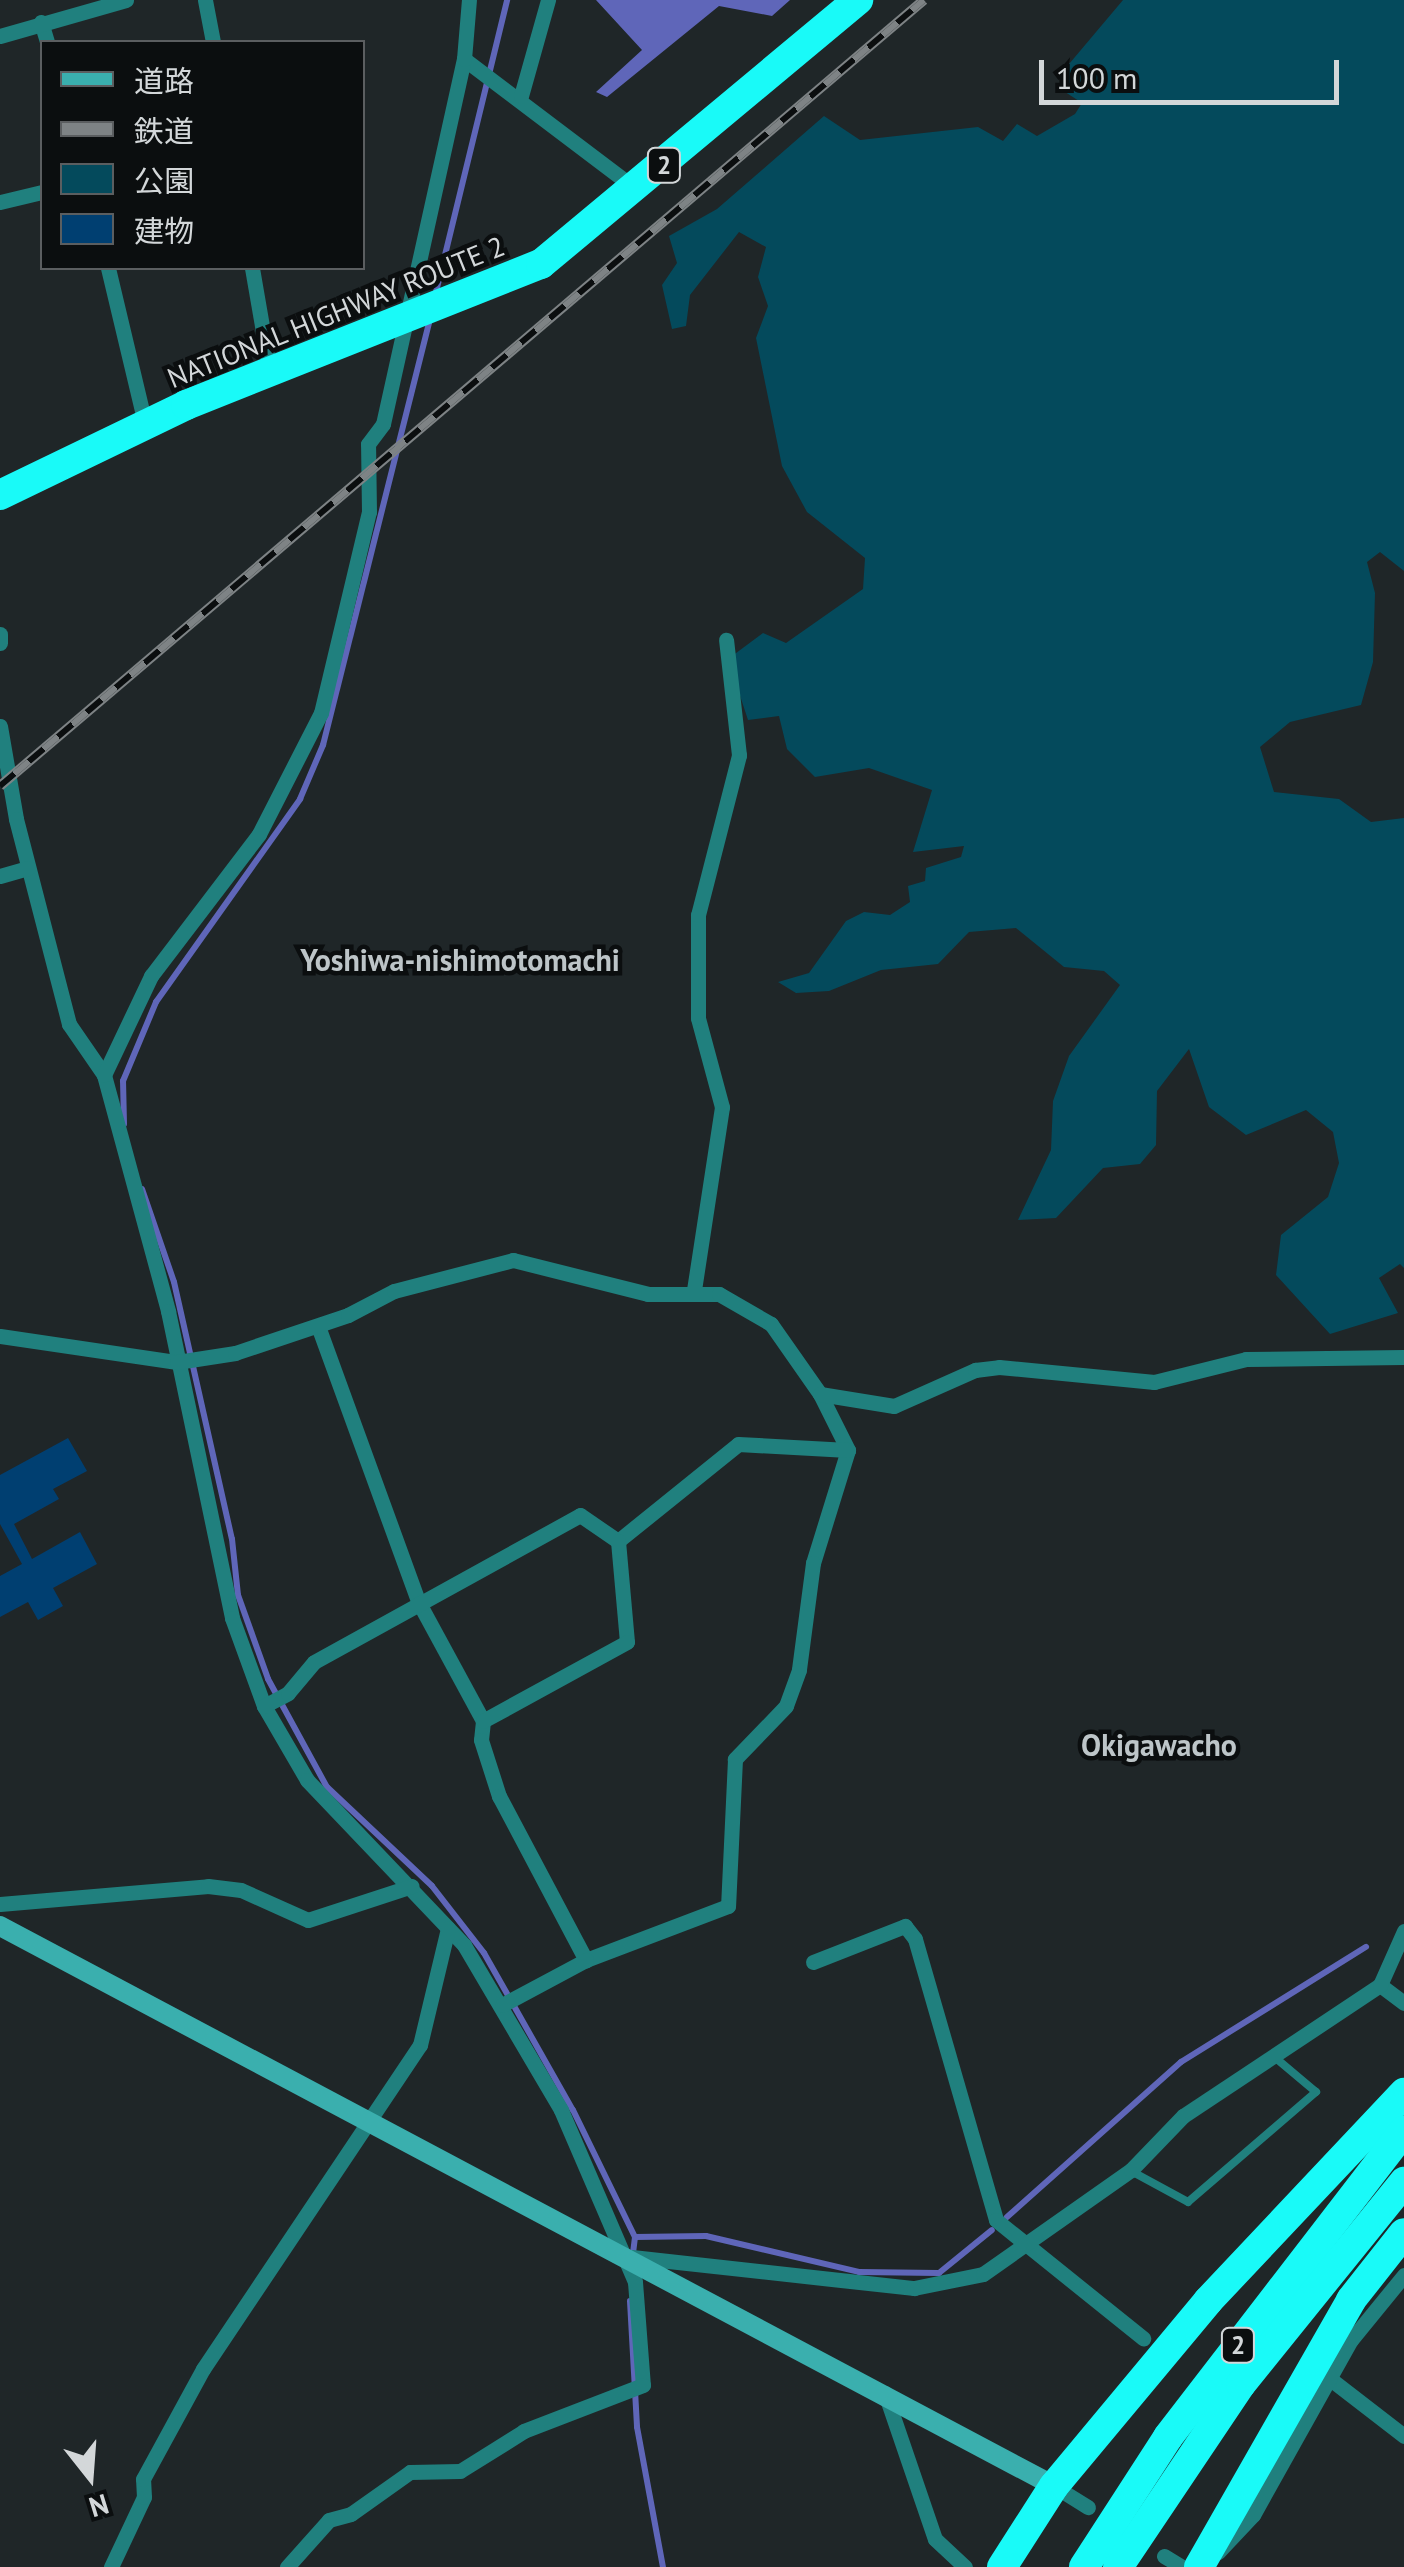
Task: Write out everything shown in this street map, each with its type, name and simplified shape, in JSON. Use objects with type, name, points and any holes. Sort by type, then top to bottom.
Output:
[{"type":"highway","name":"NATIONAL HIGHWAY ROUTE 2","points":[[0,495],[145,423],[453,302],[557,254],[858,0]]},
{"type":"highway","points":[[1002,2567],[1054,2486],[1208,2301],[1404,2093]]},
{"type":"highway","name":"2","points":[[1084,2567],[1168,2437],[1404,2130]]},
{"type":"highway","name":"2","points":[[1118,2567],[1241,2384],[1404,2182]]},
{"type":"highway","points":[[1200,2567],[1351,2300],[1404,2233]]},
{"type":"street","points":[[0,36],[126,0]]},
{"type":"street","points":[[205,0],[213,40]]},
{"type":"street","points":[[104,1075],[151,976],[258,834],[320,713],[369,512],[368,444],[383,424],[471,63],[470,0]]},
{"type":"street","points":[[514,93],[548,0]]},
{"type":"street","points":[[41,22],[46,40]]},
{"type":"street","points":[[471,63],[636,189]]},
{"type":"street","points":[[0,202],[40,192]]},
{"type":"street","points":[[108,270],[145,423]]},
{"type":"street","points":[[252,270],[270,372]]},
{"type":"street","points":[[0,634],[0,643]]},
{"type":"street","points":[[694,1290],[722,1107],[698,1018],[698,915],[739,755],[726,640]]},
{"type":"street","points":[[0,726],[28,868],[69,1024],[104,1075],[178,1362],[232,1618],[264,1706],[307,1780],[412,1886],[448,1928],[502,2005],[594,2177],[635,2282],[643,2384],[524,2431],[460,2471],[410,2472],[351,2514],[329,2520],[287,2567]]},
{"type":"street","points":[[0,876],[28,868]]},
{"type":"street","points":[[0,1336],[178,1362],[235,1353],[318,1326],[394,1291],[489,1262],[513,1260],[648,1294],[694,1290],[719,1294],[771,1324],[820,1394],[848,1450],[813,1562],[798,1670],[786,1706],[735,1759],[728,1906],[586,1960],[502,2005]]},
{"type":"street","points":[[318,1326],[419,1604],[483,1721],[482,1740],[499,1796],[586,1960]]},
{"type":"street","points":[[820,1394],[894,1406],[975,1370],[999,1367],[1154,1382],[1246,1360],[1404,1357]]},
{"type":"street","points":[[618,1541],[738,1444],[848,1450]]},
{"type":"street","points":[[264,1706],[288,1693],[314,1662],[580,1515],[618,1541]]},
{"type":"street","points":[[483,1721],[627,1642],[618,1541]]},
{"type":"street","points":[[0,1904],[208,1886],[241,1890],[308,1920],[412,1886]]},
{"type":"street","points":[[0,1926],[373,2118],[623,2256],[661,2269],[1088,2508]]},
{"type":"street","points":[[813,1962],[882,1930],[905,1926],[916,1939],[996,2220],[1143,2338]]},
{"type":"street","points":[[111,2567],[144,2497],[144,2478],[203,2368],[420,2045],[448,1928]]},
{"type":"street","points":[[661,2269],[914,2288],[964,2282],[1027,2244],[1130,2170],[1183,2116],[1380,1985],[1404,1932]]},
{"type":"street","points":[[1380,1985],[1404,2003]]},
{"type":"street","points":[[1200,2567],[1253,2515],[1329,2378],[1404,2275]]},
{"type":"street","points":[[1329,2378],[1404,2436]]},
{"type":"street","points":[[885,2393],[935,2540],[965,2567]]},
{"type":"street","points":[[1164,2556],[1182,2567]]},
{"type":"lane","points":[[1130,2170],[1188,2202],[1316,2092],[1272,2055]]},
{"type":"green space","points":[[1123,0],[1404,0],[1404,571],[1380,552],[1367,562],[1375,593],[1373,662],[1361,705],[1290,722],[1260,747],[1274,792],[1339,799],[1371,822],[1404,818],[1404,1268],[1400,1264],[1379,1278],[1398,1313],[1330,1334],[1276,1275],[1281,1235],[1328,1197],[1339,1163],[1333,1132],[1306,1110],[1246,1135],[1209,1107],[1189,1049],[1157,1091],[1156,1145],[1140,1164],[1103,1168],[1056,1218],[1018,1220],[1051,1150],[1053,1101],[1069,1056],[1120,985],[1104,971],[1064,967],[1016,928],[969,932],[938,964],[881,970],[829,991],[796,993],[778,982],[809,973],[846,921],[864,912],[890,915],[910,902],[908,886],[925,881],[926,868],[961,857],[964,846],[913,852],[932,790],[869,768],[815,777],[787,749],[779,716],[748,720],[728,659],[763,633],[786,643],[863,589],[865,558],[807,512],[782,466],[756,338],[768,306],[758,277],[766,247],[739,232],[690,295],[686,326],[672,329],[662,285],[677,263],[669,236],[717,209],[824,116],[860,140],[978,127],[1003,141],[1017,124],[1037,136],[1075,114],[1082,103],[1059,88],[1064,70]]},
{"type":"water","points":[[596,0],[790,0],[772,16],[719,6],[607,97],[596,92],[642,50]]},
{"type":"building","points":[[68,1438],[87,1471],[53,1489],[59,1499],[14,1524],[32,1559],[80,1532],[97,1564],[53,1588],[63,1606],[38,1620],[28,1602],[0,1617],[0,1576],[22,1564],[0,1524],[0,1475]]},
{"type":"waterway","points":[[435,296],[507,0]]},
{"type":"waterway","points":[[124,1124],[123,1081],[156,1002],[300,799],[323,745],[430,318]]},
{"type":"waterway","points":[[142,1189],[174,1282],[232,1539],[238,1595],[268,1679],[327,1787],[432,1886],[484,1953],[573,2110],[635,2237],[633,2254]]},
{"type":"waterway","points":[[1007,2217],[1181,2062],[1366,1947]]},
{"type":"waterway","points":[[635,2237],[706,2236],[859,2272],[939,2273],[992,2230]]},
{"type":"waterway","points":[[630,2301],[637,2427],[663,2567]]},
{"type":"railway","points":[[0,786],[924,0]]},
{"type":"district","name":"Yoshiwa-nishimotomachi","points":[[460,960]]},
{"type":"district","name":"Okigawacho","points":[[1159,1745]]}]
